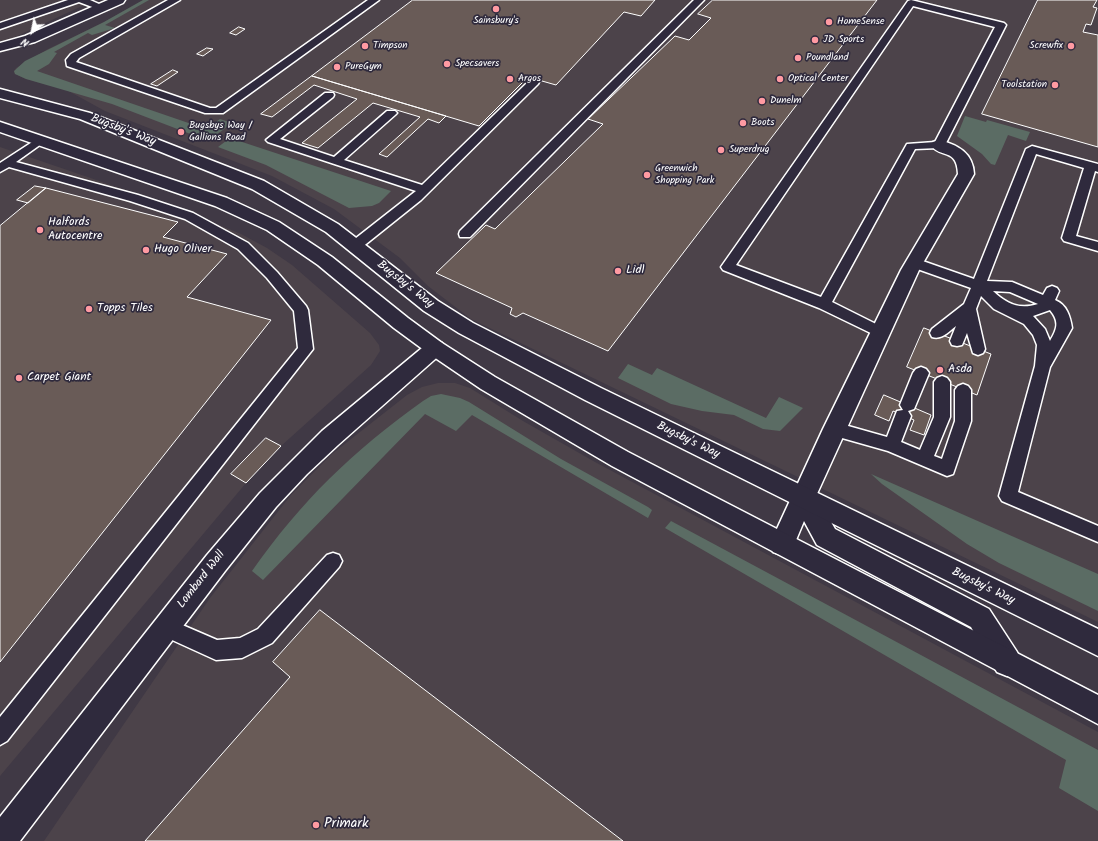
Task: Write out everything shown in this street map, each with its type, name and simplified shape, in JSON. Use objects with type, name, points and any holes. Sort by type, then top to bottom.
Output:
[{"type":"street","points":[[2,53],[21,50],[30,38],[119,0]]},
{"type":"street","name":"Bugsby's Way","points":[[0,93],[85,116],[231,173],[288,201],[332,228],[356,245],[431,306],[466,328],[537,366],[1098,643]]},
{"type":"street","points":[[0,127],[221,202],[273,226],[325,261],[401,323],[435,348],[488,383],[620,460],[1098,710]]},
{"type":"street","points":[[782,544],[879,332],[914,263],[966,174],[966,164],[958,153],[939,145]]},
{"type":"street","name":"Lombard Wall","points":[[1,841],[220,557],[268,500],[299,467],[435,348]]},
{"type":"street","points":[[804,498],[826,537],[980,618],[1007,662]]},
{"type":"lane","points":[[0,26],[77,0]]},
{"type":"lane","points":[[81,0],[103,8]]},
{"type":"lane","points":[[174,0],[75,56],[71,60],[71,64],[209,111],[219,111],[374,0]]},
{"type":"lane","points":[[465,234],[699,0]]},
{"type":"lane","points":[[824,304],[910,146],[939,145],[1001,25],[911,3],[728,267],[824,304],[879,332]]},
{"type":"lane","points":[[356,245],[424,190],[534,82]]},
{"type":"lane","points":[[329,95],[272,140],[424,190]]},
{"type":"lane","points":[[336,161],[391,114]]},
{"type":"lane","points":[[3,166],[40,140]]},
{"type":"lane","points":[[957,341],[1032,149],[1095,167],[1068,238],[1098,247]]},
{"type":"lane","points":[[0,734],[306,349],[301,310],[272,275],[243,246],[189,216],[134,198],[3,166]]},
{"type":"lane","points":[[914,263],[979,286],[1012,286],[1050,296],[1055,306],[1063,316],[1065,328],[1043,366]]},
{"type":"lane","points":[[979,286],[999,305],[1030,320],[1040,333],[1044,345],[1043,366],[1008,496],[1098,534]]},
{"type":"lane","points":[[1011,310],[1029,312],[1045,308],[1050,296]]},
{"type":"lane","points":[[937,333],[969,308]]},
{"type":"lane","points":[[969,308],[978,349]]},
{"type":"lane","points":[[892,445],[921,373]]},
{"type":"lane","points":[[925,459],[942,417],[942,382]]},
{"type":"lane","points":[[834,429],[892,445],[947,469],[963,421],[963,390]]},
{"type":"lane","points":[[166,627],[216,650],[242,648],[265,636],[333,562]]},
{"type":"shaded area","points":[[0,0],[95,0],[0,44]]},
{"type":"shaded area","points":[[143,0],[1098,0],[1098,622],[471,319],[428,286],[400,258],[334,209],[272,176],[105,111],[63,88],[26,79],[15,74],[14,72],[16,68],[48,49],[104,22]]},
{"type":"shaded area","points":[[0,147],[178,208],[241,234],[267,248],[292,265],[370,333],[379,345],[380,351],[371,365],[281,446],[246,483],[0,776]]},
{"type":"shaded area","points":[[438,383],[455,383],[470,388],[523,421],[595,462],[1098,732],[1098,841],[44,841],[210,598],[291,495],[332,454],[407,395],[422,387]]},
{"type":"green space","points":[[143,0],[149,0],[105,25],[115,28],[92,35],[88,33],[54,52],[57,53],[49,64],[37,71],[206,129],[220,119],[232,123],[213,136],[201,138],[112,104],[26,79],[15,74],[14,71],[25,61],[104,22]]},
{"type":"green space","points":[[965,116],[986,122],[987,120],[1030,132],[1026,141],[1008,135],[995,165],[991,164],[982,154],[957,136]]},
{"type":"green space","points":[[230,138],[391,191],[379,203],[372,206],[349,208],[266,165],[218,147]]},
{"type":"green space","points":[[628,364],[652,375],[657,368],[766,418],[779,397],[803,408],[780,431],[763,429],[734,415],[702,411],[671,404],[618,378]]},
{"type":"green space","points":[[441,394],[460,398],[469,402],[561,459],[648,507],[652,510],[648,518],[472,415],[456,431],[425,414],[263,580],[252,571],[271,545],[309,499],[351,458],[397,420],[423,401],[431,396]]},
{"type":"green space","points":[[871,474],[1098,574],[1098,611],[999,563],[967,544],[882,484]]},
{"type":"green space","points":[[671,521],[1098,750],[1098,811],[1059,788],[1066,760],[665,528]]},
{"type":"building","points":[[413,0],[655,0],[641,16],[624,12],[556,85],[528,77],[479,126],[312,76]]},
{"type":"building","name":"Greenwich Shopping Park","points":[[713,0],[877,0],[608,351],[523,313],[516,317],[510,314],[512,308],[436,273],[486,225],[495,229],[603,124],[588,119],[675,36],[689,40],[711,18],[698,14]]},
{"type":"building","points":[[1038,0],[1097,0],[1093,7],[1097,8],[1091,25],[1086,24],[1083,32],[1098,35],[1098,147],[982,114]]},
{"type":"building","points":[[239,27],[245,29],[236,35],[230,33]]},
{"type":"building","points":[[207,48],[213,49],[203,56],[197,54]]},
{"type":"building","points":[[173,70],[178,72],[157,86],[151,84]]},
{"type":"building","points":[[312,76],[446,116],[439,123],[428,119],[387,157],[379,154],[420,117],[373,103],[318,148],[302,143],[357,99],[314,85],[272,117],[261,114]]},
{"type":"building","points":[[35,186],[46,188],[28,203],[17,200]]},
{"type":"building","points":[[46,188],[178,222],[163,237],[227,254],[187,297],[271,320],[0,662],[0,226]]},
{"type":"building","points":[[924,328],[991,354],[977,395],[907,367]]},
{"type":"building","points":[[884,395],[931,415],[924,435],[910,430],[914,420],[893,411],[889,421],[875,415]]},
{"type":"building","points":[[266,438],[281,446],[246,483],[231,474]]},
{"type":"building","points":[[320,610],[623,841],[145,841],[290,677],[273,662]]},
{"type":"place","name":"Sainsbury's","points":[[496,9]]},
{"type":"place","name":"HomeSense","points":[[829,22]]},
{"type":"place","name":"JD Sports","points":[[815,40]]},
{"type":"place","name":"Timpson","points":[[365,46]]},
{"type":"place","name":"Screwfix","points":[[1071,46]]},
{"type":"place","name":"Poundland","points":[[798,58]]},
{"type":"place","name":"Specsavers","points":[[447,64]]},
{"type":"place","name":"PureGym","points":[[337,67]]},
{"type":"place","name":"Argos","points":[[510,79]]},
{"type":"place","name":"Optical Center","points":[[780,79]]},
{"type":"place","name":"Toolstation","points":[[1055,85]]},
{"type":"place","name":"Dunelm","points":[[762,101]]},
{"type":"place","name":"Boots","points":[[743,123]]},
{"type":"place","name":"Bugsbys Way / Gallions Road","points":[[181,132]]},
{"type":"place","name":"Superdrug","points":[[721,150]]},
{"type":"place","name":"Greenwich Shopping Park","points":[[647,175]]},
{"type":"place","name":"Halfords Autocentre","points":[[40,230]]},
{"type":"place","name":"Hugo Oliver","points":[[146,250]]},
{"type":"place","name":"Lidl","points":[[618,271]]},
{"type":"place","name":"Topps Tiles","points":[[89,309]]},
{"type":"place","name":"Asda","points":[[940,370]]},
{"type":"place","name":"Carpet Giant","points":[[19,378]]},
{"type":"place","name":"Primark","points":[[316,825]]}]
